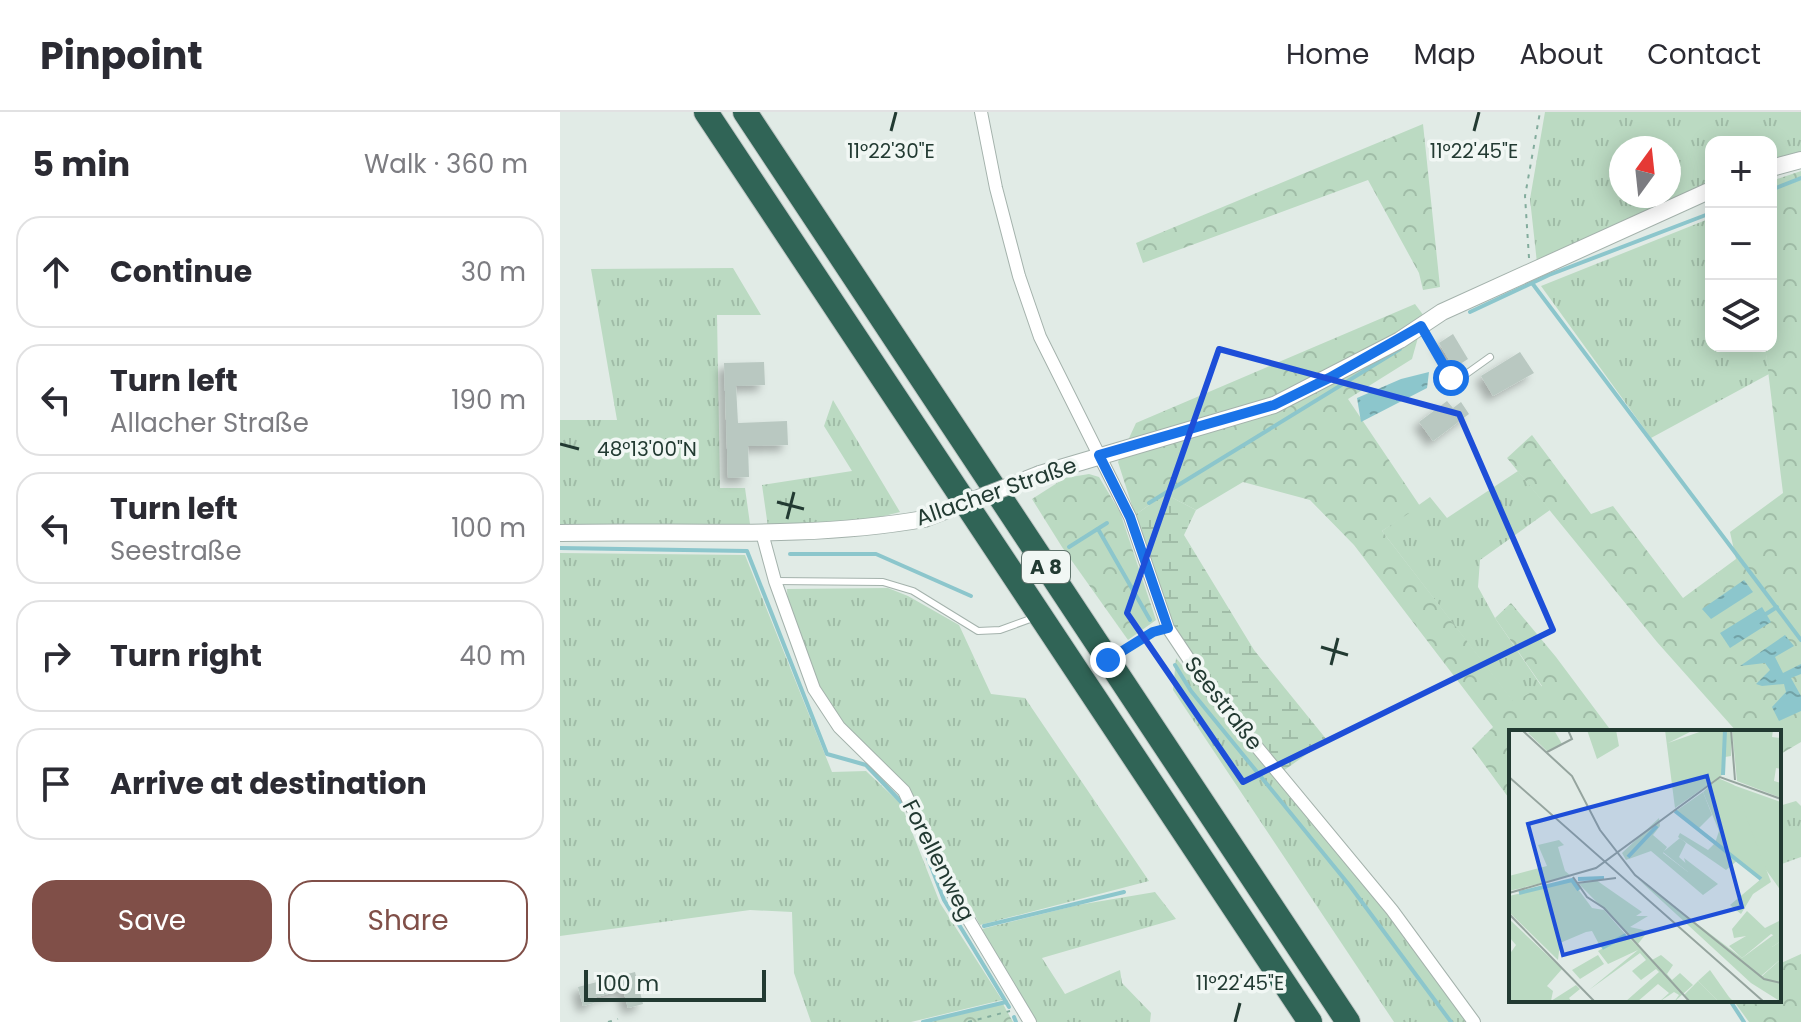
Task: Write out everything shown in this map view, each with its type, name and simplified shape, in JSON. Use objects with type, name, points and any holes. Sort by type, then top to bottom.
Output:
[{"type":"highway","name":"A 8","points":[[706,112],[1310,1022]]},
{"type":"highway","name":"A 8","points":[[745,112],[1348,1022]]},
{"type":"street","name":"Seestraße","points":[[981,112],[996,188],[1019,276],[1040,337],[1130,517],[1168,628],[1208,688],[1392,910],[1474,1022]]},
{"type":"street","points":[[1777,166],[1801,160]]},
{"type":"street","name":"Allacher Straße","points":[[560,533],[762,533],[883,527],[924,519],[1040,474],[1274,405],[1329,378],[1442,312],[1705,193]]},
{"type":"street","name":"Forellenweg","points":[[762,533],[775,581],[814,689],[839,727],[904,791],[952,892],[1030,1022]]},
{"type":"lane","points":[[1421,326],[1451,378],[1462,377],[1490,357]]},
{"type":"lane","points":[[775,581],[883,582],[913,591],[978,631],[1000,630],[1040,616]]},
{"type":"lane","points":[[1108,660],[1153,632],[1168,628]]},
{"type":"path","points":[[1530,272],[1525,196],[1540,112]]},
{"type":"path","points":[[968,1022],[1023,1008]]},
{"type":"path","points":[[608,1022],[618,1019]]},
{"type":"highlighted area","points":[[1219,349],[1459,414],[1553,630],[1243,782],[1127,613]]},
{"type":"green space","points":[[1545,112],[1801,112],[1801,156],[1777,163],[1777,136],[1705,136],[1705,189],[1681,199],[1681,136],[1609,136],[1609,208],[1661,208],[1537,263],[1530,199]]},
{"type":"green space","points":[[1423,124],[1440,287],[1423,290],[1419,273],[1368,180],[1143,263],[1136,243]]},
{"type":"green space","points":[[1801,171],[1801,742],[1781,754],[1781,730],[1735,730],[1657,642],[1507,458],[1532,435],[1591,514],[1613,506],[1683,598],[1736,559],[1730,532],[1783,493],[1766,352],[1777,352],[1777,179]]},
{"type":"green space","points":[[1705,220],[1705,352],[1766,352],[1769,374],[1651,438],[1541,286]]},
{"type":"green space","points":[[733,268],[761,315],[717,315],[720,488],[745,488],[750,524],[560,527],[560,420],[617,420],[591,269]]},
{"type":"green space","points":[[1415,304],[1424,316],[1412,359],[1348,399],[1420,506],[1382,531],[1514,702],[1542,686],[1495,618],[1511,603],[1611,730],[1509,730],[1509,798],[1472,748],[1493,727],[1354,545],[1310,500],[1243,482],[1196,510],[1165,494],[1135,515],[1118,462],[1136,423]]},
{"type":"green space","points":[[833,400],[900,512],[872,519],[768,527],[762,485],[852,471],[824,426]]},
{"type":"green space","points":[[1518,471],[1550,510],[1480,560],[1478,587],[1542,687],[1514,703],[1382,531],[1430,497],[1447,518]]},
{"type":"green space","points":[[1089,474],[1099,477],[1120,512],[1156,620],[1128,640],[1032,499],[1065,478]]},
{"type":"green space","points":[[1165,494],[1196,510],[1184,535],[1254,650],[1327,740],[1283,771],[1211,686],[1173,628],[1135,515]]},
{"type":"green space","points":[[560,553],[745,555],[832,772],[866,771],[901,804],[940,903],[1002,1000],[911,1022],[811,1022],[794,973],[792,912],[750,910],[560,936]]},
{"type":"green space","points":[[888,588],[959,625],[991,694],[1025,698],[1149,881],[980,925],[906,786],[842,725],[820,689],[788,608],[787,589]]},
{"type":"green space","points":[[1176,658],[1365,885],[1467,1022],[1394,1022],[1173,690]]},
{"type":"green space","points":[[1796,801],[1801,806],[1801,857],[1781,864],[1781,805]]},
{"type":"green space","points":[[1155,892],[1176,919],[1042,958],[1065,994],[1120,970],[1122,983],[1151,1013],[1150,1022],[1034,1022],[982,929],[1078,905]]},
{"type":"green space","points":[[1801,954],[1801,1022],[1749,1022],[1734,1002],[1781,1002],[1781,963]]},
{"type":"green space","points":[[1003,1004],[1013,1022],[929,1022]]},
{"type":"water","points":[[1429,372],[1427,388],[1361,422],[1357,398],[1401,379]]},
{"type":"water","points":[[1744,580],[1753,592],[1711,619],[1702,609]]},
{"type":"water","points":[[1762,607],[1771,622],[1730,648],[1720,633]]},
{"type":"water","points":[[1785,635],[1794,646],[1775,657],[1783,673],[1801,664],[1801,674],[1791,678],[1801,696],[1801,711],[1779,721],[1772,707],[1786,692],[1784,684],[1756,684],[1770,670],[1765,663],[1740,666]]},
{"type":"building","points":[[1453,334],[1468,359],[1454,368],[1439,343]]},
{"type":"building","points":[[1520,352],[1534,373],[1493,396],[1481,376]]},
{"type":"building","points":[[764,362],[765,385],[736,386],[738,423],[787,421],[788,445],[748,446],[749,477],[728,478],[724,363]]},
{"type":"building","points":[[1447,401],[1453,408],[1461,402],[1469,414],[1433,441],[1419,422]]},
{"type":"building","points":[[635,972],[643,1004],[628,1008],[623,990],[593,998],[594,1003],[583,1006],[578,987]]},
{"type":"waterway","points":[[1777,188],[1801,178]]},
{"type":"waterway","points":[[1470,312],[1549,275],[1705,215]]},
{"type":"waterway","points":[[1532,283],[1801,640]]},
{"type":"waterway","points":[[1149,503],[1400,349]]},
{"type":"waterway","points":[[1069,547],[1107,523]]},
{"type":"waterway","points":[[1098,529],[1150,620]]},
{"type":"waterway","points":[[560,548],[747,551],[827,754],[866,765],[905,806]]},
{"type":"waterway","points":[[790,554],[876,554],[971,596]]},
{"type":"waterway","points":[[1766,614],[1777,607]]},
{"type":"waterway","points":[[1175,665],[1191,691],[1350,886],[1451,1022]]},
{"type":"waterway","points":[[919,835],[944,900],[1009,1007]]},
{"type":"waterway","points":[[984,926],[1124,892]]},
{"type":"waterway","points":[[923,1022],[1006,1002]]},
{"type":"waterway","points":[[1731,1002],[1744,1022]]},
{"type":"waterway","points":[[1014,1017],[1016,1022]]},
{"type":"route","points":[[1108,660],[1153,632],[1168,628],[1130,517],[1099,455],[1274,405],[1421,326],[1451,378]]}]
